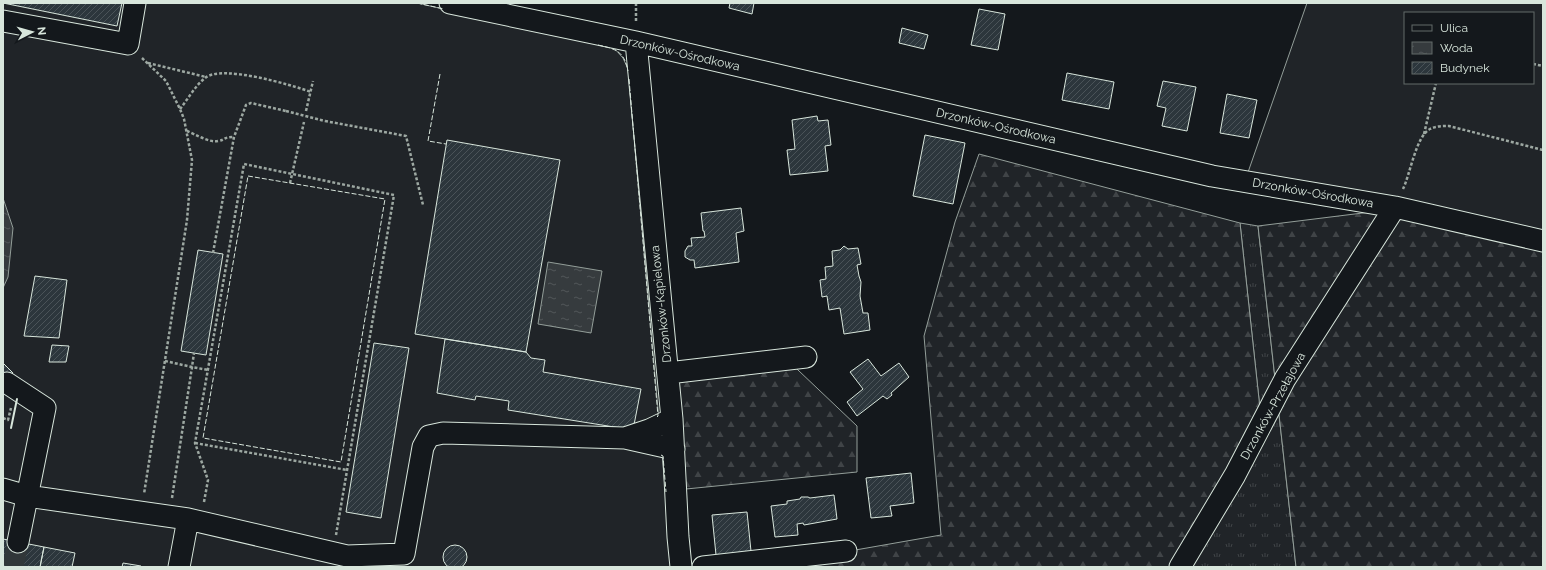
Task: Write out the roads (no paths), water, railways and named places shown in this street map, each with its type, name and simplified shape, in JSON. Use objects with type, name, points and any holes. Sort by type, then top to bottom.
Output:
[{"type":"street","points":[[3,22],[128,44],[135,3]]},
{"type":"street","name":"Drzonków-Ośrodkowa","points":[[450,3],[636,42],[1212,176],[1395,207],[1543,241]]},
{"type":"street","name":"Drzonków-Kąpielowa","points":[[636,42],[672,419],[681,567]]},
{"type":"street","name":"Drzonków-Przełajowa","points":[[1180,567],[1236,475],[1285,379],[1395,207]]},
{"type":"street","points":[[668,373],[806,357]]},
{"type":"street","points":[[7,383],[45,408],[18,542]]},
{"type":"street","points":[[625,438],[649,430],[672,419]]},
{"type":"street","points":[[3,489],[27,496],[194,521],[342,559],[404,554],[423,448],[429,436],[443,433],[625,438],[674,449]]},
{"type":"street","points":[[179,567],[194,521]]},
{"type":"street","points":[[703,567],[846,551]]},
{"type":"water","points":[[3,198],[13,228],[8,277],[3,288]]},
{"type":"water","points":[[548,262],[602,271],[591,333],[538,324]]},
{"type":"tunnel","points":[[13,567],[18,542]]}]
